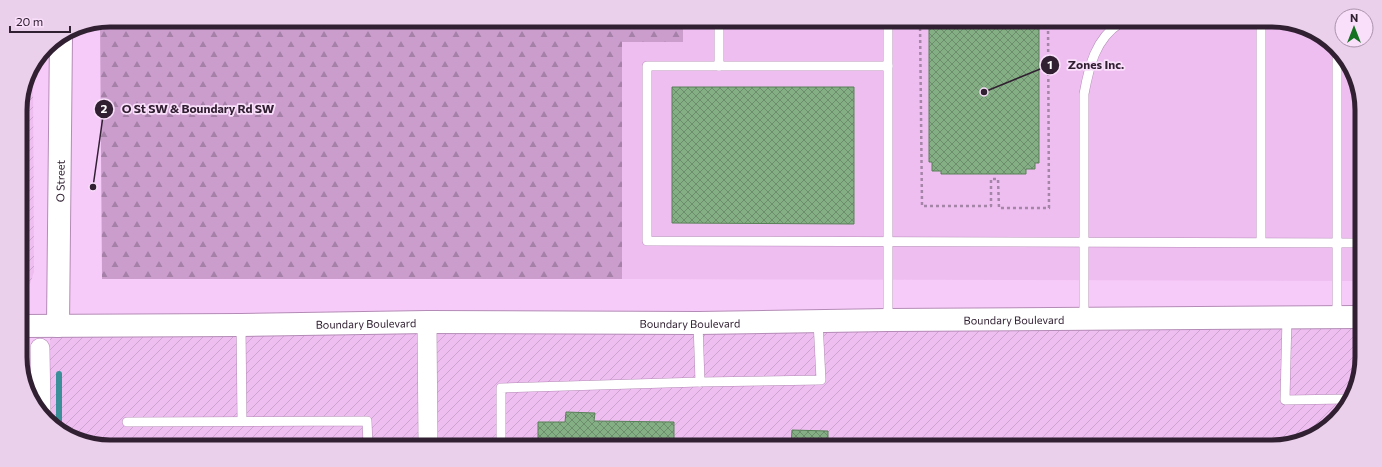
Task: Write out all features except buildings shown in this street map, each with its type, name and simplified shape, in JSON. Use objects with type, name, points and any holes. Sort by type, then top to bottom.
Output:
[{"type":"street","name":"O Street","points":[[58,326],[61,43]]},
{"type":"street","name":"Boundary Boulevard","points":[[27,326],[427,322],[698,323],[1084,318],[1355,317]]},
{"type":"street","points":[[427,322],[428,440]]},
{"type":"street","points":[[40,348],[41,403]]},
{"type":"lane","points":[[719,27],[719,66]]},
{"type":"lane","points":[[888,27],[888,320]]},
{"type":"lane","points":[[1084,318],[1084,94],[1088,69],[1093,56],[1102,39],[1113,27]]},
{"type":"lane","points":[[1261,27],[1261,242]]},
{"type":"lane","points":[[1337,58],[1337,317]]},
{"type":"lane","points":[[888,66],[647,66],[647,241],[1355,243]]},
{"type":"lane","points":[[1287,317],[1285,400],[1343,399]]},
{"type":"lane","points":[[501,440],[501,388],[821,380],[818,321]]},
{"type":"lane","points":[[698,323],[700,382]]},
{"type":"lane","points":[[241,325],[242,421]]},
{"type":"lane","points":[[127,422],[367,421],[368,440]]},
{"type":"path","points":[[920,27],[922,206],[991,206],[991,179],[998,179],[999,208],[1049,208],[1048,27]]},
{"type":"shaded area","points":[[683,27],[1272,27],[1304,33],[1327,47],[1335,55],[1351,83],[1355,104],[1355,281],[622,279],[622,42],[683,42]]},
{"type":"shaded area","points":[[33,78],[34,272],[30,284],[27,286],[27,104]]},
{"type":"shaded area","points":[[1355,321],[1355,357],[1349,389],[1335,412],[1323,423],[1299,436],[1278,440],[110,440],[78,434],[59,423],[50,415],[50,326]]},
{"type":"green space","points":[[683,27],[683,42],[622,42],[622,279],[102,279],[100,28]]},
{"type":"waterway","points":[[59,374],[59,423]]},
{"type":"place","name":"Zones Inc.","points":[[984,92]]},
{"type":"place","name":"O St SW & Boundary Rd SW","points":[[93,187]]}]
